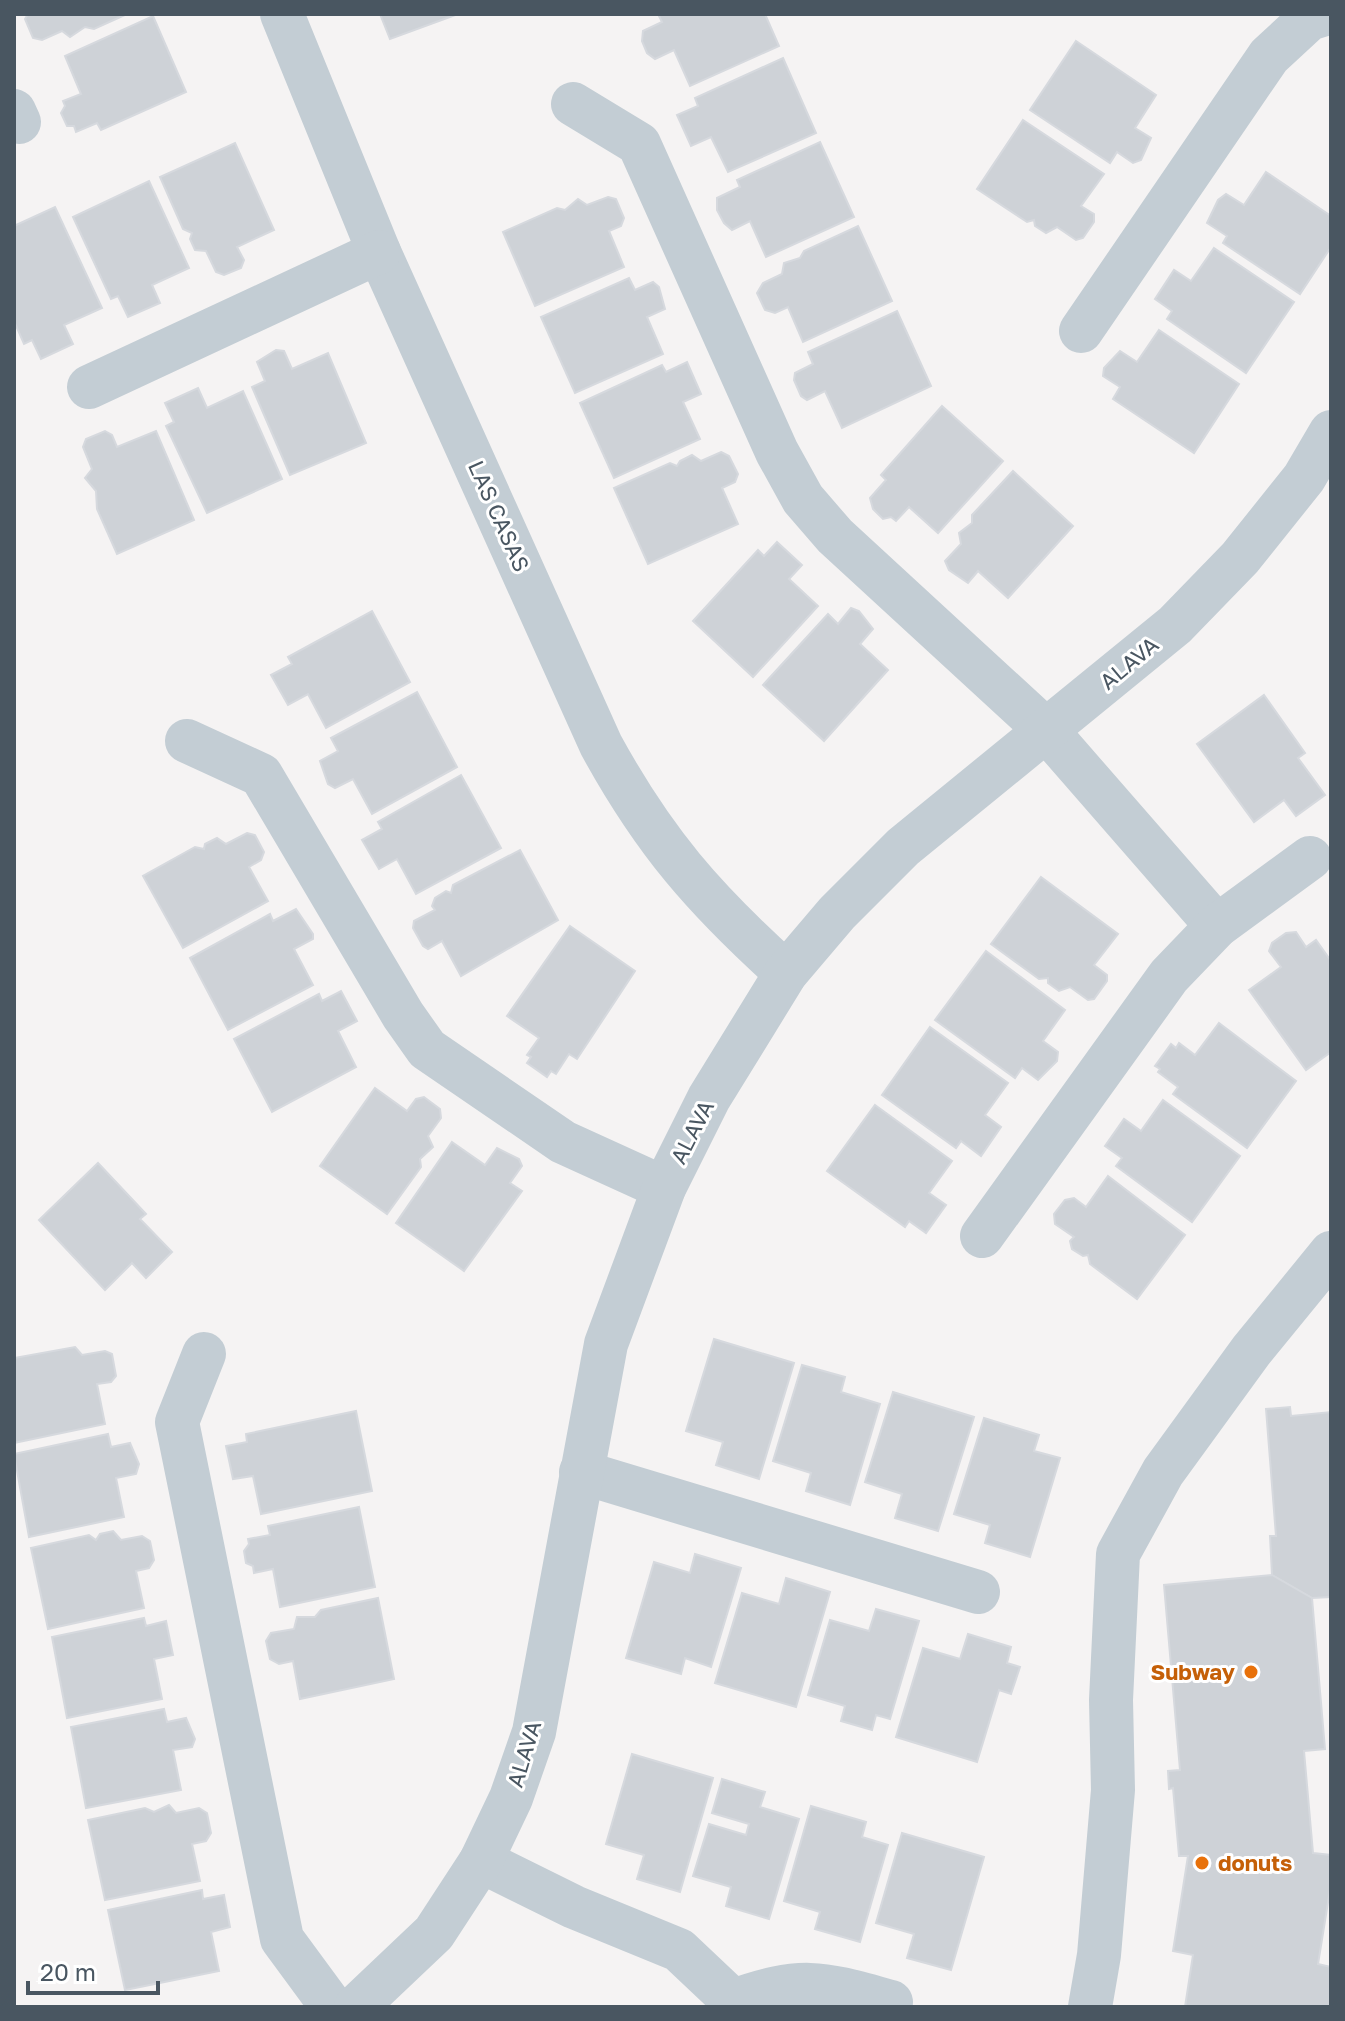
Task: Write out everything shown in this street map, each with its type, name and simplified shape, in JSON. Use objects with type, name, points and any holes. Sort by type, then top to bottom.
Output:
[{"type":"street","name":"LAS CASAS","points":[[282,14],[379,252],[601,745],[630,798],[667,852],[716,909],[786,973]]},
{"type":"street","points":[[1081,331],[1269,56],[1309,19],[1325,14]]},
{"type":"street","points":[[573,104],[639,144],[777,452],[803,499],[835,536],[1047,731],[1217,926]]},
{"type":"street","points":[[89,387],[379,252]]},
{"type":"street","name":"ALAVA","points":[[356,2007],[434,1933],[481,1861],[511,1798],[534,1732],[606,1344],[664,1188],[709,1098],[786,973],[837,913],[903,847],[1175,625],[1208,592],[1304,478],[1331,432]]},
{"type":"street","points":[[187,741],[261,775],[403,1015],[427,1049],[563,1142],[664,1188]]},
{"type":"street","points":[[982,1236],[1169,976],[1217,926],[1310,858]]},
{"type":"street","points":[[1090,2007],[1099,1955],[1113,1790],[1111,1700],[1118,1554],[1163,1472],[1251,1351],[1331,1253]]},
{"type":"street","points":[[204,1354],[177,1422],[282,1939],[332,2007]]},
{"type":"street","points":[[581,1472],[978,1592]]},
{"type":"street","points":[[481,1861],[574,1907],[679,1950],[734,2004],[770,1987],[820,1982],[891,2002]]},
{"type":"building","points":[[28,14],[127,14],[94,29],[85,27],[70,37],[62,31],[42,40],[33,38],[25,19]]},
{"type":"building","points":[[380,14],[458,14],[390,39]]},
{"type":"building","points":[[658,14],[765,14],[779,46],[690,86],[674,50],[655,59],[647,53],[642,41],[643,31],[662,22]]},
{"type":"building","points":[[153,16],[186,92],[101,130],[97,123],[76,132],[74,126],[67,126],[61,113],[65,106],[63,101],[81,94],[65,56]]},
{"type":"building","points":[[1076,41],[1156,95],[1135,128],[1151,138],[1141,160],[1133,163],[1117,152],[1110,163],[1030,110]]},
{"type":"building","points":[[783,58],[816,133],[728,172],[711,137],[691,146],[677,115],[698,106],[695,98]]},
{"type":"building","points":[[1023,120],[1104,174],[1081,206],[1094,214],[1094,222],[1083,238],[1076,240],[1057,227],[1046,233],[1035,226],[1034,220],[1027,222],[977,189]]},
{"type":"building","points":[[820,142],[854,217],[766,257],[750,221],[732,230],[717,210],[717,198],[740,187],[737,180]]},
{"type":"building","points":[[235,143],[274,230],[237,247],[244,260],[241,268],[224,275],[216,272],[206,251],[195,250],[190,239],[192,233],[183,229],[160,177]]},
{"type":"building","points":[[1266,172],[1331,216],[1331,247],[1300,294],[1223,243],[1227,236],[1207,223],[1218,200],[1226,194],[1244,205]]},
{"type":"building","points":[[149,181],[189,268],[152,285],[160,303],[128,317],[118,296],[111,299],[73,217]]},
{"type":"building","points":[[608,197],[616,199],[624,218],[621,226],[609,231],[624,267],[535,306],[503,232],[557,208],[565,210],[578,199],[587,205]]},
{"type":"building","points":[[55,207],[102,308],[64,325],[73,344],[41,359],[32,340],[24,344],[14,321],[14,226]]},
{"type":"building","points":[[858,226],[892,301],[803,342],[788,307],[775,313],[765,310],[757,293],[763,283],[782,274],[784,263],[800,258],[804,251]]},
{"type":"building","points":[[1214,248],[1294,302],[1246,373],[1167,319],[1172,311],[1155,299],[1174,270],[1191,281]]},
{"type":"building","points":[[629,278],[635,290],[653,282],[659,287],[665,309],[647,317],[663,354],[575,393],[541,317]]},
{"type":"building","points":[[897,311],[931,386],[842,428],[825,391],[807,400],[801,396],[794,380],[795,373],[813,364],[808,352]]},
{"type":"building","points":[[1159,330],[1239,384],[1194,453],[1113,399],[1120,387],[1103,376],[1104,368],[1120,351],[1137,362]]},
{"type":"building","points":[[276,350],[284,351],[292,369],[328,353],[366,443],[290,475],[252,387],[265,381],[257,362]]},
{"type":"building","points":[[687,362],[701,394],[683,402],[700,439],[614,478],[580,403],[662,365],[666,372]]},
{"type":"building","points":[[198,388],[207,408],[243,391],[282,479],[207,513],[166,426],[174,422],[165,403]]},
{"type":"building","points":[[942,406],[1003,461],[938,533],[909,507],[896,521],[891,517],[883,519],[873,509],[870,498],[886,480],[881,475]]},
{"type":"building","points":[[105,431],[112,435],[117,447],[156,431],[194,520],[117,554],[97,509],[96,491],[85,478],[92,469],[83,447],[86,439]]},
{"type":"building","points":[[721,452],[729,456],[738,474],[735,482],[722,488],[738,524],[648,564],[614,488],[670,463],[677,466],[692,455],[701,461]]},
{"type":"building","points":[[1013,471],[1073,526],[1008,598],[978,571],[968,583],[949,570],[945,561],[961,544],[959,533],[972,523],[972,515]]},
{"type":"building","points":[[777,542],[802,565],[789,579],[818,606],[753,677],[693,621],[758,550],[764,556]]},
{"type":"building","points":[[851,608],[859,611],[873,629],[860,644],[888,670],[824,741],[763,685],[828,614],[838,624]]},
{"type":"building","points":[[372,611],[410,682],[326,728],[308,694],[288,705],[271,675],[292,664],[288,657]]},
{"type":"building","points":[[417,692],[457,767],[372,814],[353,779],[335,788],[328,784],[320,761],[338,751],[331,738]]},
{"type":"building","points":[[1264,695],[1305,753],[1298,758],[1325,795],[1296,816],[1284,800],[1254,822],[1197,744]]},
{"type":"building","points":[[461,775],[501,848],[416,894],[397,859],[379,869],[362,840],[382,829],[378,822]]},
{"type":"building","points":[[247,833],[255,835],[264,852],[261,860],[249,867],[268,901],[183,948],[143,876],[195,847],[204,849],[205,844],[217,838],[226,844]]},
{"type":"building","points":[[520,850],[558,920],[461,976],[442,941],[428,949],[423,946],[413,928],[414,921],[435,910],[432,906],[435,898],[446,891],[451,893],[453,885]]},
{"type":"building","points":[[1041,877],[1118,934],[1094,965],[1107,975],[1107,981],[1094,999],[1088,1000],[1070,987],[1059,991],[1048,983],[1048,978],[1039,979],[991,944]]},
{"type":"building","points":[[296,909],[313,934],[313,939],[294,949],[313,985],[228,1030],[190,958],[270,914],[273,921]]},
{"type":"building","points":[[570,926],[635,971],[577,1059],[569,1054],[556,1074],[551,1071],[547,1077],[527,1063],[531,1057],[527,1055],[539,1038],[507,1016]]},
{"type":"building","points":[[1296,932],[1306,947],[1316,940],[1331,961],[1331,1052],[1306,1070],[1249,990],[1281,967],[1269,951],[1272,943],[1286,933]]},
{"type":"building","points":[[986,951],[1065,1010],[1043,1041],[1058,1052],[1057,1061],[1038,1080],[1022,1068],[1015,1078],[935,1020]]},
{"type":"building","points":[[341,991],[357,1021],[338,1031],[356,1067],[272,1112],[234,1039],[319,994],[322,1001]]},
{"type":"building","points":[[1219,1023],[1296,1081],[1247,1148],[1173,1094],[1178,1087],[1158,1072],[1160,1069],[1155,1066],[1171,1044],[1176,1048],[1179,1043],[1195,1055]]},
{"type":"building","points":[[930,1027],[1008,1083],[985,1115],[1001,1127],[981,1156],[961,1141],[956,1148],[882,1095]]},
{"type":"building","points":[[375,1088],[407,1111],[416,1099],[424,1097],[440,1109],[441,1118],[428,1136],[433,1147],[420,1159],[421,1167],[387,1214],[320,1166]]},
{"type":"building","points":[[1163,1100],[1240,1156],[1192,1222],[1116,1166],[1122,1158],[1105,1146],[1124,1119],[1141,1131]]},
{"type":"building","points":[[875,1105],[952,1161],[929,1193],[946,1205],[926,1233],[909,1221],[905,1227],[827,1171]]},
{"type":"building","points":[[452,1142],[485,1165],[497,1148],[519,1159],[522,1166],[510,1183],[522,1191],[464,1271],[396,1223]]},
{"type":"building","points":[[98,1163],[146,1214],[140,1219],[172,1252],[146,1278],[132,1263],[105,1290],[39,1220]]},
{"type":"building","points":[[1108,1176],[1185,1235],[1137,1299],[1090,1264],[1088,1255],[1083,1256],[1072,1249],[1070,1241],[1074,1237],[1055,1224],[1054,1214],[1065,1200],[1074,1198],[1086,1207]]},
{"type":"building","points":[[714,1339],[794,1363],[759,1479],[716,1465],[723,1442],[686,1431]]},
{"type":"building","points":[[75,1347],[82,1355],[105,1351],[112,1354],[116,1376],[111,1382],[97,1384],[105,1424],[14,1443],[14,1358]]},
{"type":"building","points":[[802,1365],[845,1377],[841,1392],[880,1404],[850,1505],[806,1491],[811,1473],[773,1461]]},
{"type":"building","points":[[893,1392],[974,1417],[938,1531],[895,1518],[902,1494],[865,1482]]},
{"type":"building","points":[[1290,1407],[1291,1416],[1331,1412],[1331,1597],[1312,1598],[1272,1575],[1270,1536],[1276,1536],[1266,1409]]},
{"type":"building","points":[[356,1411],[372,1491],[261,1514],[253,1476],[233,1479],[226,1446],[247,1442],[246,1434]]},
{"type":"building","points":[[984,1418],[1039,1435],[1034,1451],[1060,1458],[1030,1557],[985,1543],[990,1525],[954,1514]]},
{"type":"building","points":[[108,1434],[111,1447],[130,1443],[139,1464],[136,1474],[116,1478],[124,1517],[29,1537],[14,1454]]},
{"type":"building","points":[[359,1507],[375,1587],[280,1607],[273,1569],[254,1573],[253,1566],[246,1563],[244,1551],[249,1544],[248,1539],[270,1535],[268,1526]]},
{"type":"building","points":[[113,1531],[121,1540],[142,1536],[150,1541],[154,1560],[149,1568],[136,1571],[144,1608],[48,1629],[31,1548],[89,1535],[96,1540],[100,1534]]},
{"type":"building","points":[[695,1554],[741,1568],[711,1667],[685,1658],[681,1674],[626,1658],[654,1562],[690,1573]]},
{"type":"building","points":[[1272,1575],[1312,1598],[1325,1749],[1304,1751],[1313,1853],[1331,1855],[1331,1884],[1318,1964],[1331,1967],[1331,2007],[1185,2007],[1193,1955],[1173,1951],[1188,1856],[1179,1856],[1173,1788],[1169,1789],[1168,1771],[1180,1770],[1164,1585]]},
{"type":"building","points":[[786,1578],[830,1592],[796,1707],[715,1683],[742,1593],[779,1604]]},
{"type":"building","points":[[378,1598],[394,1679],[300,1699],[293,1661],[279,1664],[270,1659],[266,1641],[271,1633],[294,1629],[297,1617],[315,1617],[321,1610]]},
{"type":"building","points":[[876,1609],[919,1621],[890,1719],[876,1715],[872,1730],[841,1721],[845,1706],[808,1695],[830,1620],[869,1631]]},
{"type":"building","points":[[144,1618],[146,1626],[166,1621],[173,1655],[154,1659],[162,1699],[67,1718],[52,1637]]},
{"type":"building","points":[[968,1634],[1011,1647],[1007,1663],[1020,1667],[1011,1694],[999,1690],[977,1762],[896,1737],[923,1648],[960,1659]]},
{"type":"building","points":[[164,1709],[167,1722],[186,1718],[195,1739],[192,1747],[173,1750],[181,1790],[86,1808],[71,1727]]},
{"type":"building","points":[[632,1754],[713,1778],[680,1892],[637,1879],[644,1855],[606,1844]]},
{"type":"building","points":[[722,1779],[765,1792],[760,1807],[799,1819],[769,1919],[726,1906],[731,1887],[693,1876],[709,1824],[746,1835],[749,1824],[712,1813]]},
{"type":"building","points":[[169,1805],[176,1813],[199,1808],[207,1813],[211,1833],[206,1841],[192,1844],[200,1881],[105,1900],[88,1820],[145,1808],[154,1812]]},
{"type":"building","points":[[811,1806],[866,1822],[862,1837],[888,1845],[860,1942],[815,1929],[820,1912],[784,1901]]},
{"type":"building","points":[[902,1833],[984,1857],[951,1970],[907,1958],[914,1934],[876,1923]]},
{"type":"building","points":[[202,1890],[203,1899],[224,1895],[230,1927],[211,1932],[219,1971],[125,1990],[108,1910]]},
{"type":"place","name":"Subway","points":[[1251,1672]]},
{"type":"place","name":"donuts","points":[[1202,1863]]}]
